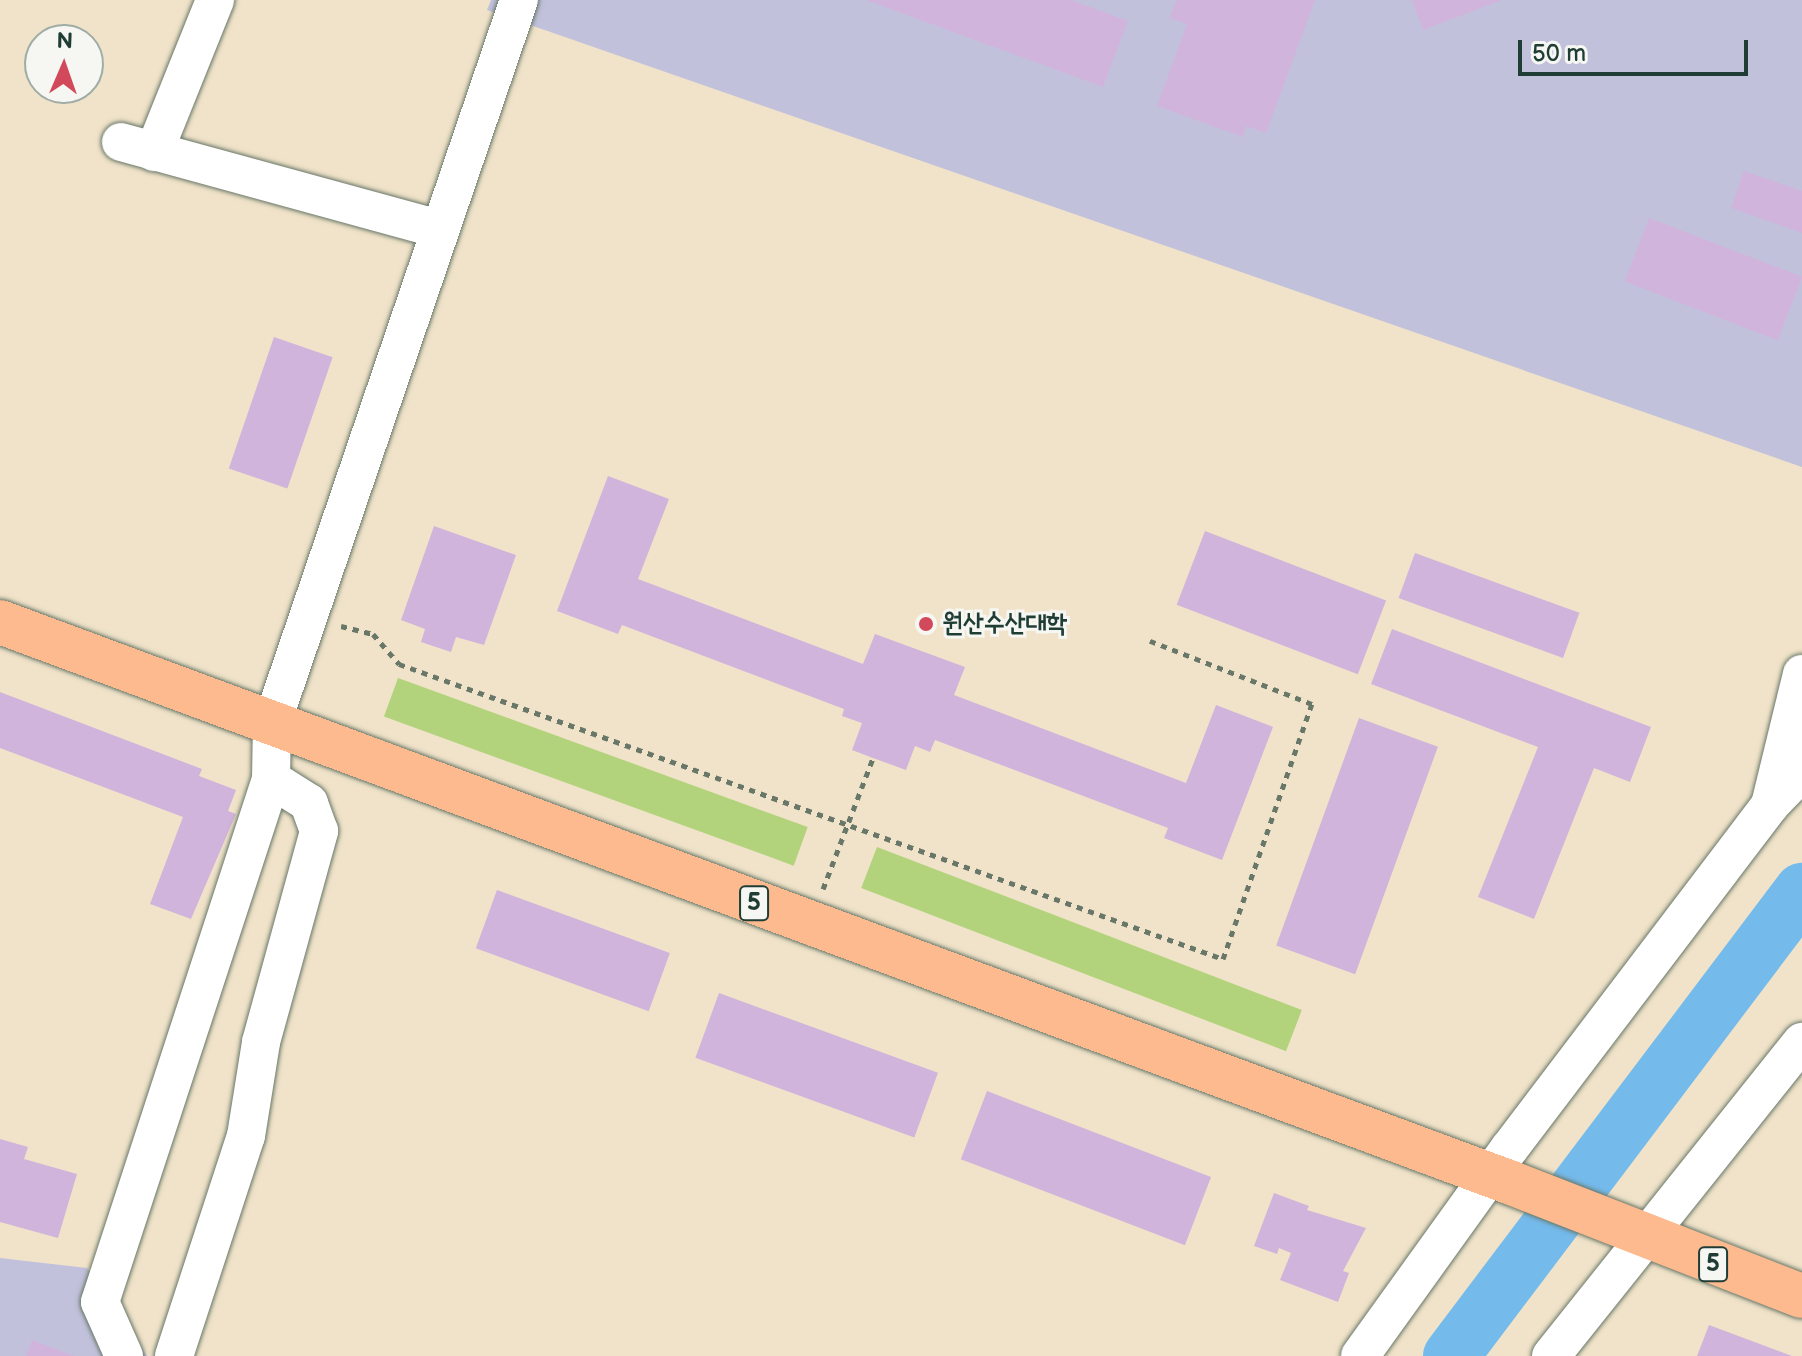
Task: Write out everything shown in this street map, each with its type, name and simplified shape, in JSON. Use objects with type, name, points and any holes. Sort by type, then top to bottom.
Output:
[{"type":"highway","name":"5","points":[[0,622],[1500,1179],[1634,1234],[1802,1296]]},
{"type":"street","points":[[215,0],[138,147],[438,229]]},
{"type":"street","points":[[124,1356],[100,1302],[271,779],[272,723],[438,229],[519,0]]},
{"type":"street","points":[[1770,805],[1802,674]]},
{"type":"street","points":[[1360,1356],[1500,1179],[1770,805],[1802,772]]},
{"type":"street","points":[[174,1356],[246,1136],[261,1042],[319,831],[309,803],[271,779]]},
{"type":"street","points":[[1551,1356],[1634,1234],[1802,1042]]},
{"type":"path","points":[[309,618],[373,634],[399,664],[849,822],[1223,959],[1312,704],[1150,641]]},
{"type":"path","points":[[809,924],[873,758]]},
{"type":"shaded area","points":[[491,0],[1802,0],[1802,467],[487,10]]},
{"type":"shaded area","points":[[0,1258],[87,1268],[147,1356],[0,1356]]},
{"type":"green space","points":[[398,678],[808,827],[794,866],[384,717]]},
{"type":"green space","points":[[877,847],[1302,1010],[1286,1051],[861,888]]},
{"type":"building","points":[[866,0],[1071,0],[1128,21],[1103,87]]},
{"type":"building","points":[[1176,0],[1315,0],[1266,133],[1246,126],[1243,137],[1157,106],[1187,24],[1170,18]]},
{"type":"building","points":[[1412,0],[1502,0],[1423,30]]},
{"type":"building","points":[[1744,171],[1802,191],[1802,233],[1731,208]]},
{"type":"building","points":[[1649,218],[1802,277],[1778,340],[1625,281]]},
{"type":"building","points":[[274,337],[333,357],[287,489],[229,468]]},
{"type":"building","points":[[608,476],[669,499],[638,579],[863,664],[875,634],[965,667],[954,695],[1186,783],[1216,705],[1273,727],[1222,860],[1164,838],[1168,828],[935,740],[930,752],[915,746],[906,770],[873,758],[852,750],[862,723],[842,716],[844,709],[622,625],[618,634],[557,611]]},
{"type":"building","points":[[434,526],[516,555],[484,645],[456,637],[451,652],[421,642],[425,629],[401,620]]},
{"type":"building","points":[[1205,531],[1386,601],[1358,674],[1177,605]]},
{"type":"building","points":[[1415,553],[1579,613],[1563,658],[1399,598]]},
{"type":"building","points":[[1392,629],[1651,727],[1630,782],[1594,768],[1534,919],[1478,897],[1538,747],[1371,684]]},
{"type":"building","points":[[0,692],[202,769],[199,776],[236,790],[228,811],[236,814],[191,919],[150,904],[183,817],[0,748]]},
{"type":"building","points":[[1359,718],[1438,747],[1355,974],[1276,945]]},
{"type":"building","points":[[497,890],[670,953],[649,1011],[476,948]]},
{"type":"building","points":[[719,993],[938,1073],[914,1138],[695,1058]]},
{"type":"building","points":[[987,1091],[1211,1177],[1185,1245],[961,1159]]},
{"type":"building","points":[[0,1139],[28,1147],[24,1159],[77,1174],[58,1238],[0,1222]]},
{"type":"building","points":[[1274,1193],[1309,1206],[1307,1210],[1366,1228],[1343,1271],[1349,1273],[1338,1302],[1280,1280],[1291,1253],[1279,1248],[1277,1254],[1254,1246]]},
{"type":"building","points":[[1709,1325],[1792,1356],[1697,1356]]},
{"type":"building","points":[[32,1340],[74,1356],[26,1356]]},
{"type":"waterway","points":[[1451,1356],[1802,891]]},
{"type":"place","name":"원산수산대학","points":[[926,624]]}]
